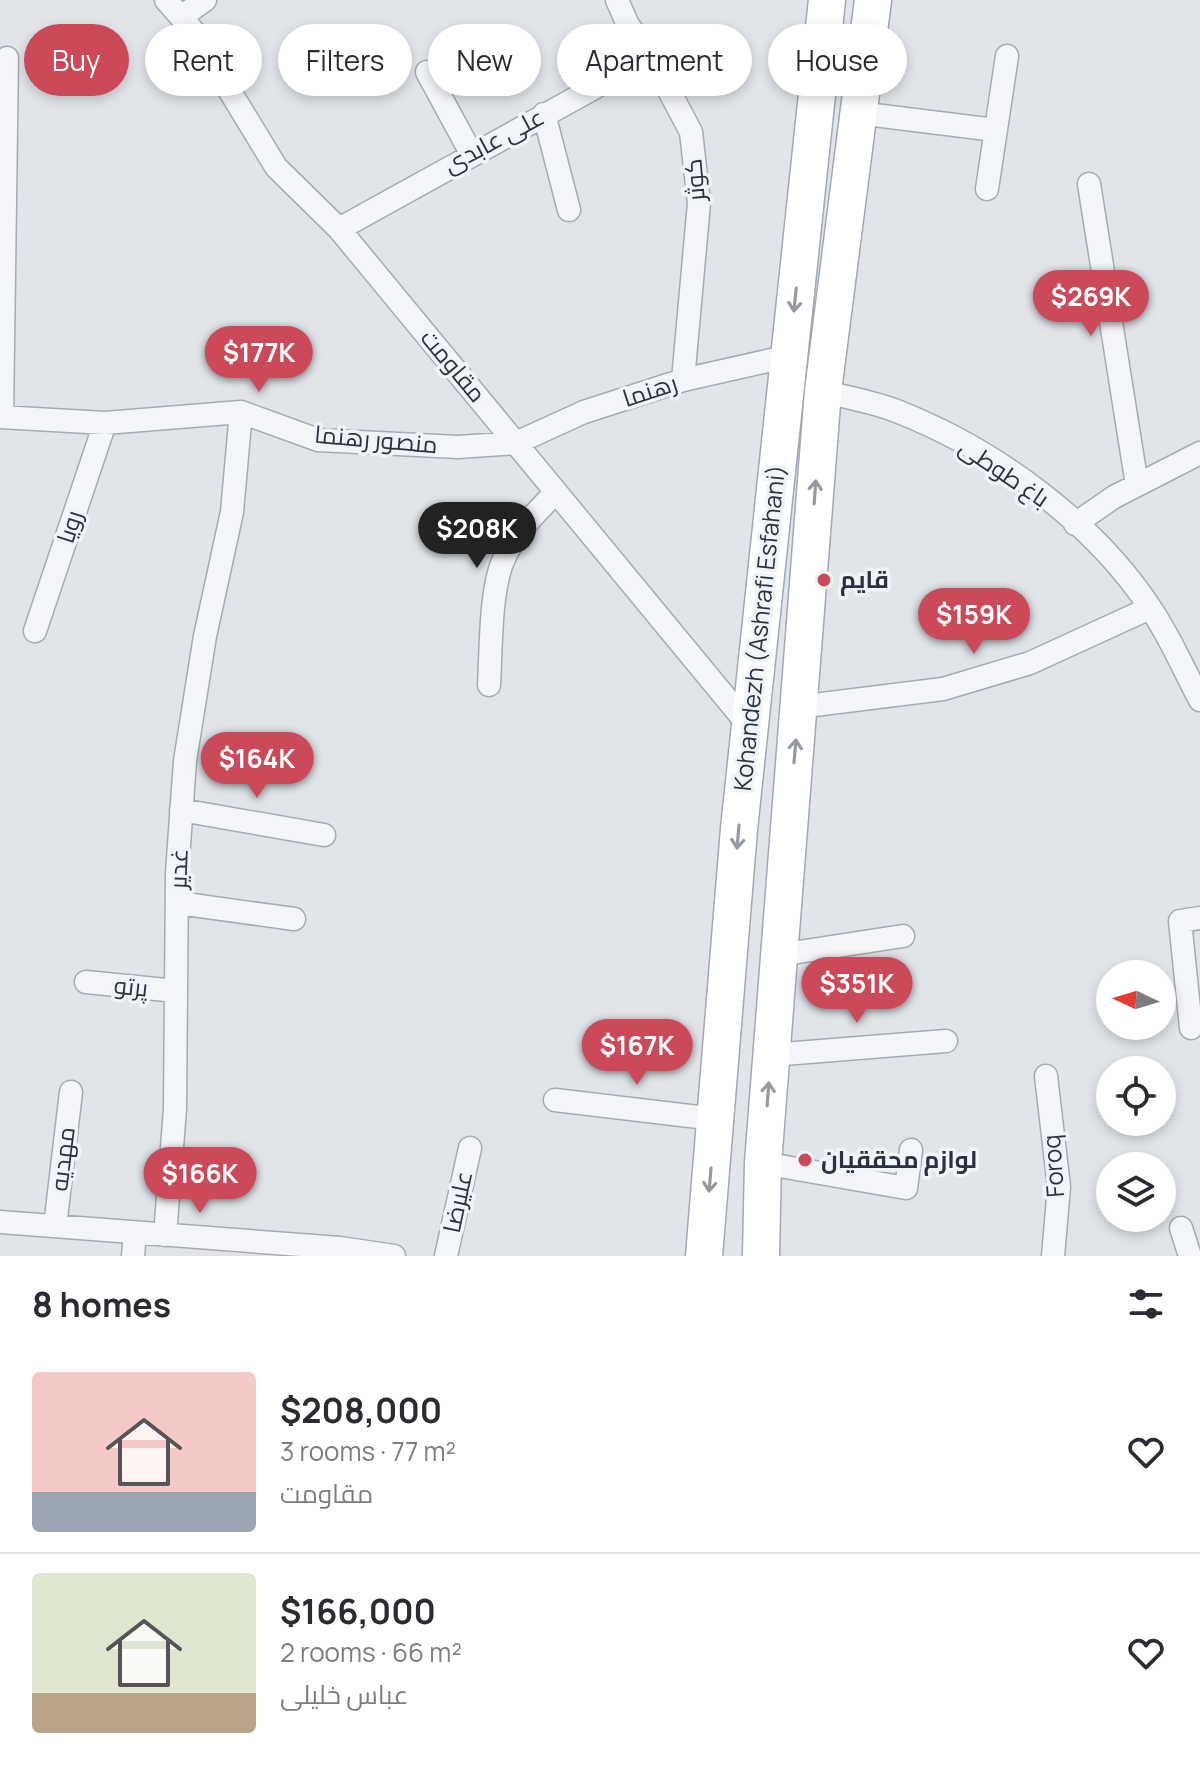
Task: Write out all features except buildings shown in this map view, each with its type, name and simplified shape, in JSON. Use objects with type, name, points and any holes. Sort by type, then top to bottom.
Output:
[{"type":"main road","name":"Kohandezh (Ashrafi Esfahani)","points":[[704,1256],[750,727],[827,0]]},
{"type":"main road","name":"Kohandezh (Ashrafi Esfahani)","points":[[761,1256],[763,1163],[823,391],[858,113],[863,6]]},
{"type":"main road","points":[[815,115],[835,117],[822,257],[824,291],[831,310]]},
{"type":"street","name":"مقاومت","points":[[166,0],[194,32],[276,167],[339,229],[750,727]]},
{"type":"street","points":[[181,17],[205,0]]},
{"type":"street","name":"کوثر","points":[[617,0],[628,24]]},
{"type":"street","points":[[987,189],[1007,56]]},
{"type":"street","points":[[1,417],[7,58]]},
{"type":"street","points":[[427,72],[471,153]]},
{"type":"street","name":"علی عابدی","points":[[339,229],[575,96]]},
{"type":"street","name":"کوثر","points":[[672,96],[691,132],[699,203],[683,380]]},
{"type":"street","points":[[858,113],[995,130]]},
{"type":"street","points":[[544,114],[569,210]]},
{"type":"street","points":[[1089,184],[1137,485]]},
{"type":"street","name":"رهنما","points":[[516,443],[584,412],[683,380],[789,356]]},
{"type":"street","name":"باغ طوطی","points":[[823,391],[899,411],[971,448],[1034,489],[1092,538],[1150,608],[1200,700]]},
{"type":"street","name":"منصور رهنما","points":[[1,417],[105,423],[241,412],[318,440],[458,447],[516,443]]},
{"type":"street","name":"غدیر","points":[[165,1235],[175,1109],[178,903],[185,761],[205,636],[232,512],[241,412]]},
{"type":"street","name":"رویا","points":[[35,631],[105,423]]},
{"type":"street","points":[[1075,524],[1137,485],[1200,453]]},
{"type":"street","points":[[489,685],[491,634],[502,562],[523,526],[556,492]]},
{"type":"street","points":[[798,707],[943,689],[1030,663],[1150,608]]},
{"type":"street","points":[[181,810],[324,835]]},
{"type":"street","points":[[178,903],[294,919]]},
{"type":"street","points":[[1191,1028],[1180,921],[1200,918]]},
{"type":"street","points":[[779,955],[903,936]]},
{"type":"street","name":"پرتو","points":[[86,982],[176,991]]},
{"type":"street","points":[[771,1055],[946,1041]]},
{"type":"street","name":"Foroq","points":[[1046,1076],[1059,1187],[1053,1256]]},
{"type":"street","name":"مهدیه","points":[[55,1226],[71,1092]]},
{"type":"street","points":[[555,1100],[715,1119]]},
{"type":"street","name":"علیرضا","points":[[446,1256],[470,1148]]},
{"type":"street","points":[[763,1163],[906,1188],[911,1150]]},
{"type":"street","points":[[0,1222],[394,1256]]},
{"type":"street","points":[[1181,1228],[1190,1256]]},
{"type":"street","points":[[133,1256],[135,1233]]},
{"type":"place","name":"قایم","points":[[824,580]]},
{"type":"place","name":"لوازم محققیان","points":[[805,1160]]}]
